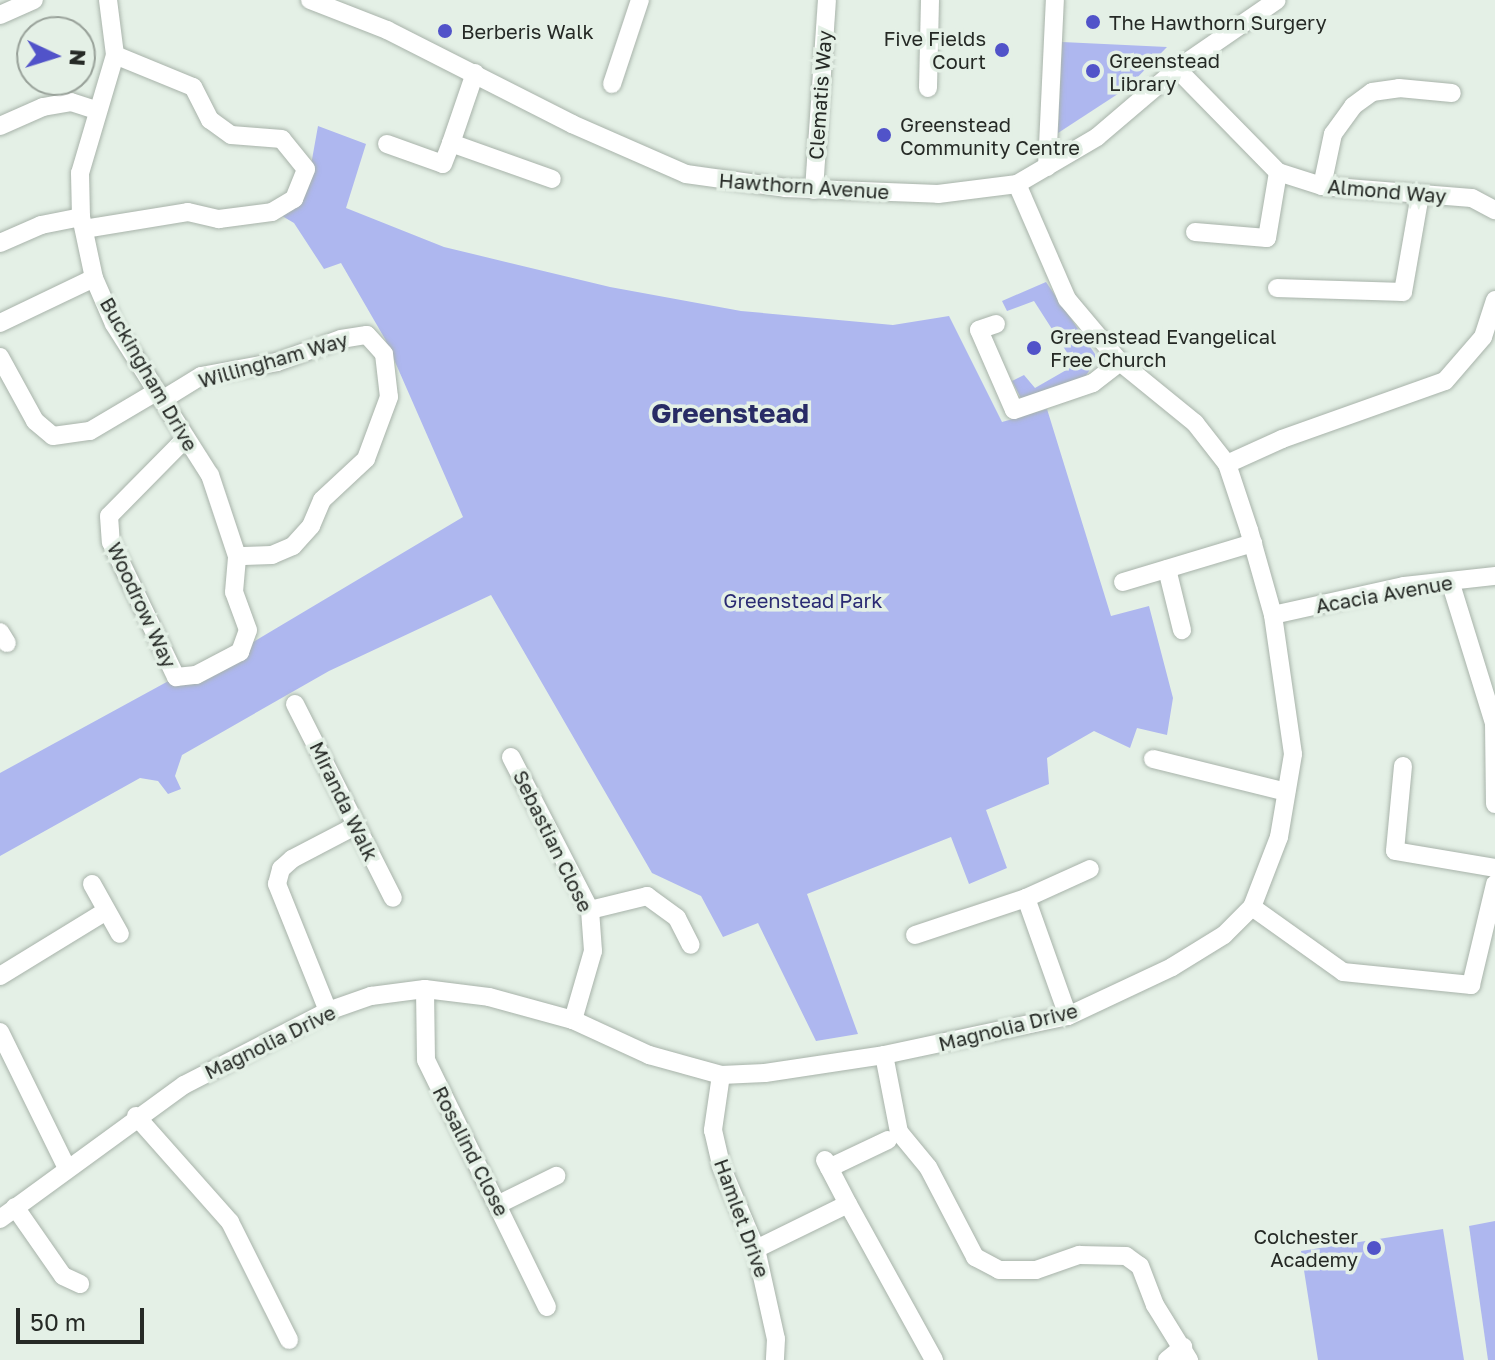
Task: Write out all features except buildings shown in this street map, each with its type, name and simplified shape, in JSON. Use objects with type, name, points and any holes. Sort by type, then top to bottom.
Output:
[{"type":"street","points":[[0,15],[34,0]]},
{"type":"street","name":"Buckingham Drive","points":[[108,0],[115,55],[96,110],[80,173],[82,223],[94,278],[114,324],[210,475],[237,556]]},
{"type":"street","name":"Hawthorn Avenue","points":[[310,0],[475,73],[586,131],[686,174],[727,183],[814,190],[938,194],[1017,184],[1047,167],[1097,137],[1177,69],[1277,0]]},
{"type":"street","points":[[612,84],[640,0]]},
{"type":"street","name":"Clematis Way","points":[[814,190],[827,0]]},
{"type":"street","points":[[928,88],[930,0]]},
{"type":"street","points":[[1047,167],[1055,0]]},
{"type":"street","points":[[0,243],[41,225],[188,212],[219,219],[272,212],[294,199],[306,169],[282,139],[231,135],[210,120],[193,87],[115,55]]},
{"type":"street","name":"Almond Way","points":[[1177,69],[1278,172],[1322,186],[1472,198],[1495,210]]},
{"type":"street","points":[[387,144],[443,164],[475,73]]},
{"type":"street","points":[[1322,186],[1333,134],[1353,106],[1372,92],[1399,88],[1452,93]]},
{"type":"street","points":[[0,126],[43,107],[71,102],[96,110]]},
{"type":"street","points":[[451,143],[552,179]]},
{"type":"street","points":[[1195,232],[1267,238],[1278,172]]},
{"type":"street","name":"Magnolia Drive","points":[[8,1213],[66,1166],[136,1116],[328,1011],[371,996],[425,989],[489,997],[573,1020],[649,1055],[721,1075],[884,1055],[1068,1016],[1172,967],[1224,935],[1252,907],[1270,872],[1293,754],[1290,707],[1273,615],[1253,543],[1227,464],[1195,423],[1120,362],[1067,299],[1017,184]]},
{"type":"street","points":[[1277,288],[1403,292],[1420,195]]},
{"type":"street","points":[[0,323],[94,278]]},
{"type":"street","points":[[1227,464],[1282,439],[1445,381],[1483,337],[1495,300]]},
{"type":"street","points":[[996,324],[979,330],[1014,410],[1093,383],[1120,362]]},
{"type":"street","name":"Willingham Way","points":[[159,396],[201,376],[277,362],[341,339],[367,335],[384,354],[389,397],[366,459],[322,500],[311,526],[293,546],[272,555],[237,556]]},
{"type":"street","points":[[0,357],[35,421],[53,436],[90,431],[159,396]]},
{"type":"street","name":"Woodrow Way","points":[[185,439],[109,516],[111,542],[176,677],[196,675],[240,652],[248,630],[234,592],[232,568],[237,556]]},
{"type":"street","points":[[1123,582],[1253,543]]},
{"type":"street","points":[[1167,569],[1182,630]]},
{"type":"street","name":"Acacia Avenue","points":[[1273,615],[1450,581],[1495,576]]},
{"type":"street","points":[[1450,581],[1490,694],[1494,723],[1495,804]]},
{"type":"street","name":"Miranda Walk","points":[[295,704],[393,898]]},
{"type":"street","name":"Sebastian Close","points":[[511,757],[590,910],[593,951],[573,1020]]},
{"type":"street","points":[[1153,759],[1286,792]]},
{"type":"street","points":[[1403,766],[1395,851],[1495,868]]},
{"type":"street","points":[[328,1011],[277,884],[292,859],[355,826]]},
{"type":"street","points":[[915,935],[1026,898],[1090,869]]},
{"type":"street","points":[[92,884],[120,934]]},
{"type":"street","points":[[1252,907],[1343,972],[1471,985],[1495,884]]},
{"type":"street","points":[[590,910],[647,896],[677,918],[691,945]]},
{"type":"street","points":[[1026,898],[1068,1016]]},
{"type":"street","points":[[0,976],[106,911]]},
{"type":"street","name":"Rosalind Close","points":[[425,989],[426,1060],[547,1307]]},
{"type":"street","points":[[0,1032],[6,1067],[66,1166]]},
{"type":"street","points":[[884,1055],[899,1132],[928,1167],[975,1257],[999,1270],[1036,1270],[1079,1255],[1126,1256],[1140,1266],[1155,1305],[1186,1353],[1167,1360]]},
{"type":"street","name":"Hamlet Drive","points":[[721,1075],[713,1130],[721,1166],[756,1249],[776,1339],[775,1360]]},
{"type":"street","points":[[136,1116],[230,1222],[289,1340]]},
{"type":"street","points":[[888,1140],[827,1164],[934,1360]]},
{"type":"street","points":[[499,1204],[556,1176]]},
{"type":"street","points":[[756,1249],[848,1204]]},
{"type":"street","points":[[8,1213],[63,1276],[80,1284]]},
{"type":"green space","points":[[1062,42],[1167,47],[1127,88],[1058,133]]},
{"type":"green space","name":"Greenstead Park","points":[[318,126],[366,144],[346,208],[444,247],[610,287],[741,311],[893,325],[949,316],[1002,422],[1047,409],[1111,616],[1149,606],[1173,698],[1167,735],[1137,728],[1130,748],[1094,731],[1047,758],[1049,784],[986,810],[1007,868],[969,884],[951,837],[807,894],[858,1034],[816,1041],[758,923],[723,937],[701,896],[652,873],[491,595],[329,671],[182,755],[175,776],[181,789],[168,794],[158,781],[140,778],[0,856],[0,773],[174,678],[243,648],[463,517],[385,339],[341,263],[324,269],[294,223],[277,213],[311,165]]},
{"type":"green space","points":[[1046,282],[1095,354],[1095,362],[1085,377],[1024,404],[1012,381],[1024,375],[1035,388],[1075,365],[1034,301],[1007,311],[1002,301]]},
{"type":"green space","points":[[1495,1221],[1495,1360],[1488,1360],[1469,1226]]},
{"type":"green space","points":[[1443,1229],[1464,1360],[1318,1360],[1301,1251]]},
{"type":"place","name":"The Hawthorn Surgery","points":[[1093,22]]},
{"type":"place","name":"Berberis Walk","points":[[445,31]]},
{"type":"place","name":"Five Fields Court","points":[[1002,50]]},
{"type":"place","name":"Greenstead Library","points":[[1093,71]]},
{"type":"place","name":"Greenstead Community Centre","points":[[884,135]]},
{"type":"place","name":"Greenstead Evangelical Free Church","points":[[1034,348]]},
{"type":"place","name":"Colchester Academy","points":[[1374,1248]]},
{"type":"district","name":"Greenstead","points":[[730,413]]}]
